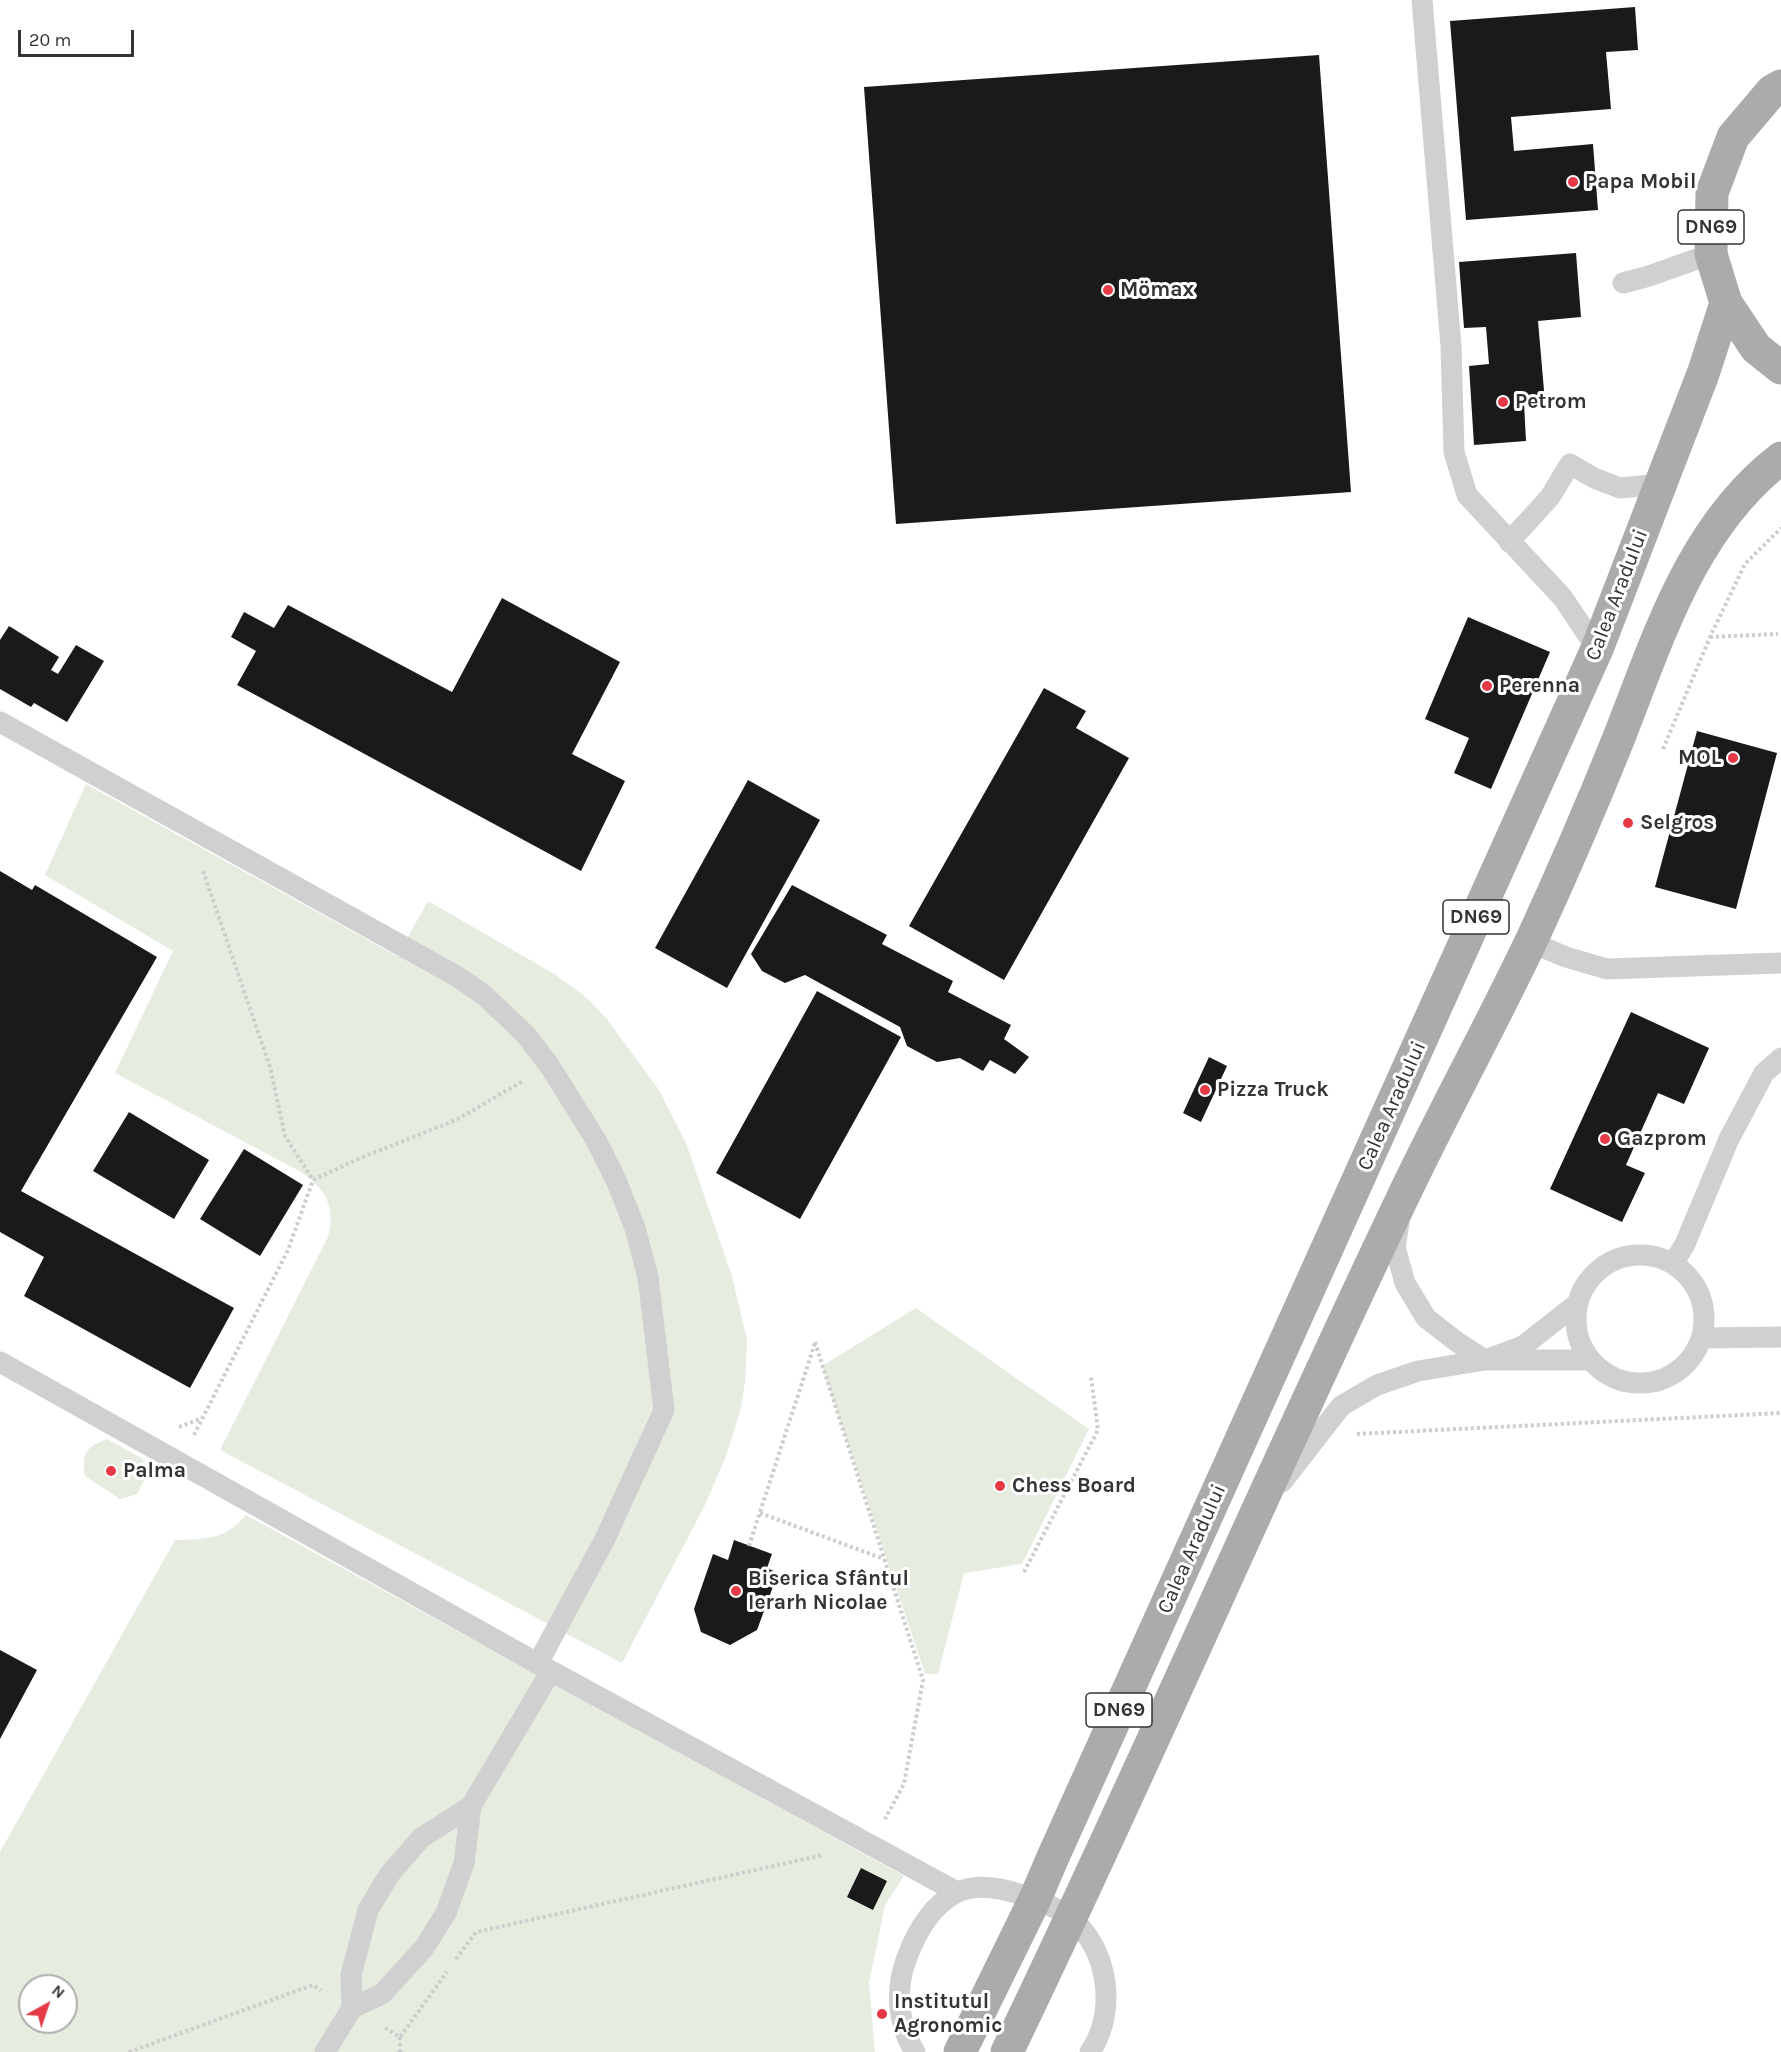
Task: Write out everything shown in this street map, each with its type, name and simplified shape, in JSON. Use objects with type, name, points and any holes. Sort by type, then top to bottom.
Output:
[{"type":"main road","name":"DN69","points":[[1778,83],[1733,137],[1712,193],[1711,254],[1726,303],[1756,348],[1781,368]]},
{"type":"main road","name":"Calea Aradului","points":[[960,2052],[1035,1899],[1597,649],[1703,374],[1726,303]]},
{"type":"main road","name":"Calea Aradului","points":[[1007,2052],[1071,1919],[1244,1537],[1402,1198],[1530,942],[1589,812],[1652,650],[1687,573],[1731,506],[1764,471],[1781,458]]},
{"type":"lane","points":[[1422,0],[1451,346],[1454,452],[1467,495],[1509,543],[1563,598],[1597,649]]},
{"type":"lane","points":[[1623,283],[1711,254]]},
{"type":"lane","points":[[1509,543],[1550,497],[1570,464],[1594,478],[1620,488],[1660,484]]},
{"type":"lane","points":[[0,722],[458,976],[484,995],[526,1035],[549,1065],[596,1140],[616,1180],[635,1228],[648,1277],[664,1410],[544,1667],[471,1806],[464,1863],[446,1913],[424,1948],[382,1994],[352,2008]]},
{"type":"lane","points":[[1530,942],[1566,957],[1607,969],[1781,963]]},
{"type":"lane","points":[[1673,1264],[1685,1244],[1734,1129],[1764,1073],[1781,1058]]},
{"type":"lane","points":[[1402,1198],[1395,1247],[1405,1283],[1426,1317],[1456,1342],[1485,1360]]},
{"type":"lane","points":[[1649,1255],[1673,1264],[1689,1278],[1700,1296],[1705,1317],[1702,1338],[1691,1358],[1674,1374],[1653,1382],[1630,1383],[1609,1375],[1591,1360],[1578,1333],[1576,1323],[1578,1303],[1584,1287],[1594,1274],[1608,1263],[1623,1257],[1649,1255]]},
{"type":"lane","points":[[1485,1360],[1523,1346],[1578,1303]]},
{"type":"lane","points":[[1702,1338],[1781,1337]]},
{"type":"lane","points":[[1244,1537],[1294,1466],[1341,1406],[1377,1385],[1418,1371],[1485,1360],[1591,1360]]},
{"type":"lane","points":[[0,1362],[544,1667],[957,1892]]},
{"type":"lane","points":[[325,2052],[352,2008],[351,1975],[368,1910],[389,1875],[421,1838],[471,1806]]},
{"type":"lane","points":[[915,2052],[904,2029],[899,2006],[903,1967],[918,1934],[937,1907],[957,1892],[978,1888],[1002,1889],[1035,1899],[1071,1919],[1089,1939],[1098,1954],[1106,1991],[1106,2010],[1102,2027],[1090,2052]]},
{"type":"path","points":[[1663,749],[1710,637],[1745,564],[1781,528]]},
{"type":"path","points":[[1710,637],[1778,634]]},
{"type":"path","points":[[189,827],[270,1067],[285,1136],[313,1180]]},
{"type":"path","points":[[201,1419],[288,1250],[313,1180],[358,1159],[456,1120],[549,1065]]},
{"type":"path","points":[[749,1546],[815,1342],[923,1680],[904,1784],[871,1844]]},
{"type":"path","points":[[1024,1572],[1098,1430],[1091,1377]]},
{"type":"path","points":[[1356,1434],[1781,1413]]},
{"type":"path","points":[[760,1513],[884,1559]]},
{"type":"path","points":[[456,1960],[476,1932],[832,1852]]},
{"type":"path","points":[[400,2052],[400,2037],[448,1970]]},
{"type":"path","points":[[129,2052],[313,1985],[400,2037]]},
{"type":"shaded area","points":[[86,784],[397,956],[428,901],[556,975],[588,999],[606,1018],[659,1090],[686,1143],[732,1276],[747,1340],[745,1381],[741,1408],[726,1456],[704,1507],[622,1663],[220,1450],[328,1237],[330,1208],[323,1192],[301,1172],[115,1073],[173,951],[45,875]]},
{"type":"shaded area","points":[[916,1308],[1089,1429],[1022,1564],[964,1573],[938,1674],[925,1674],[822,1366]]},
{"type":"shaded area","points":[[107,1439],[143,1459],[146,1477],[137,1494],[120,1499],[85,1476],[84,1462],[87,1452],[94,1445]]},
{"type":"shaded area","points":[[246,1515],[904,1876],[885,1905],[869,1983],[875,2052],[0,2052],[0,1852],[175,1540],[214,1537],[230,1529]]},
{"type":"building","points":[[1635,7],[1638,50],[1606,52],[1611,109],[1511,117],[1514,151],[1593,144],[1598,210],[1466,220],[1450,21]]},
{"type":"building","name":"Mömax","points":[[1319,55],[1351,492],[896,524],[864,87]]},
{"type":"building","points":[[1576,253],[1581,317],[1538,321],[1545,402],[1524,403],[1526,441],[1474,445],[1469,366],[1489,364],[1486,327],[1464,328],[1459,262]]},
{"type":"building","points":[[502,598],[620,662],[572,754],[625,781],[581,871],[237,685],[256,651],[231,637],[244,612],[274,628],[288,605],[452,692]]},
{"type":"building","name":"Perenna","points":[[1468,617],[1550,652],[1491,789],[1454,773],[1469,738],[1425,719]]},
{"type":"building","points":[[9,626],[59,657],[51,670],[58,674],[76,645],[104,661],[67,722],[34,703],[31,707],[0,689],[0,640]]},
{"type":"building","points":[[1044,688],[1086,711],[1076,728],[1129,758],[1004,980],[909,926]]},
{"type":"building","points":[[1697,731],[1777,753],[1736,909],[1655,887]]},
{"type":"building","points":[[748,780],[820,820],[727,988],[655,948]]},
{"type":"building","points":[[0,871],[32,890],[35,885],[157,957],[21,1191],[234,1308],[190,1388],[24,1296],[44,1257],[0,1232]]},
{"type":"building","points":[[792,885],[887,935],[882,944],[953,981],[948,992],[1011,1025],[1004,1039],[1029,1057],[1015,1074],[990,1060],[983,1071],[960,1058],[937,1062],[907,1046],[900,1027],[805,975],[785,983],[762,971],[751,954]]},
{"type":"building","points":[[817,991],[901,1037],[800,1219],[716,1173]]},
{"type":"building","name":"Gazprom","points":[[1631,1012],[1709,1048],[1684,1104],[1658,1093],[1626,1165],[1645,1173],[1622,1222],[1550,1189]]},
{"type":"building","name":"Pizza Truck","points":[[1209,1057],[1227,1066],[1201,1122],[1183,1113]]},
{"type":"building","points":[[129,1112],[209,1160],[174,1219],[93,1171]]},
{"type":"building","points":[[244,1149],[303,1185],[260,1256],[200,1219]]},
{"type":"building","name":"Biserica Sfântul Ierarh Nicolae","points":[[734,1540],[772,1554],[767,1568],[778,1573],[757,1630],[730,1645],[701,1632],[694,1609],[713,1554],[728,1560]]},
{"type":"building","points":[[0,1650],[37,1670],[0,1739]]},
{"type":"building","points":[[861,1868],[887,1881],[873,1910],[847,1897]]},
{"type":"place","name":"Papa Mobil","points":[[1573,182]]},
{"type":"place","name":"Mömax","points":[[1108,290]]},
{"type":"place","name":"Petrom","points":[[1503,402]]},
{"type":"place","name":"Perenna","points":[[1487,686]]},
{"type":"place","name":"MOL","points":[[1733,758]]},
{"type":"place","name":"Selgros","points":[[1628,823]]},
{"type":"place","name":"Pizza Truck","points":[[1205,1090]]},
{"type":"place","name":"Gazprom","points":[[1605,1139]]},
{"type":"place","name":"Palma","points":[[111,1471]]},
{"type":"place","name":"Chess Board","points":[[1000,1486]]},
{"type":"place","name":"Biserica Sfântul Ierarh Nicolae","points":[[736,1591]]},
{"type":"place","name":"Institutul Agronomic","points":[[882,2014]]}]
